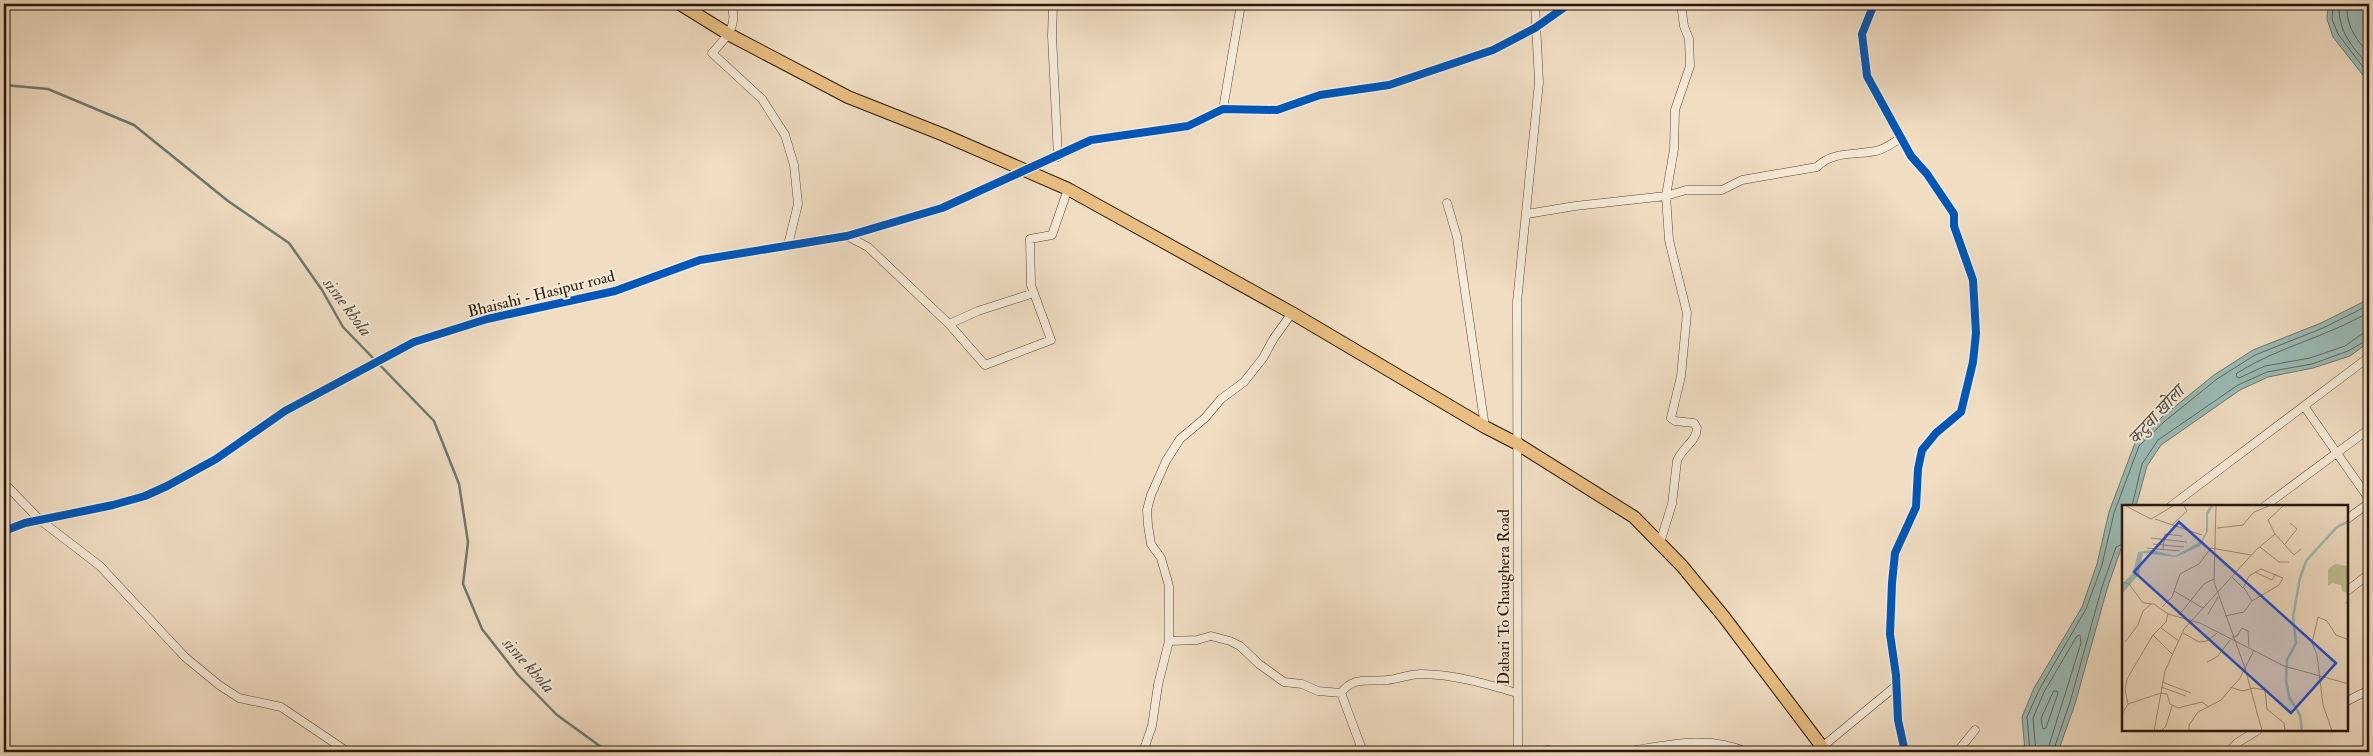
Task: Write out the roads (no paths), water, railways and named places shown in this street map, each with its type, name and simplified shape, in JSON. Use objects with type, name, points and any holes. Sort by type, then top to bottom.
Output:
[{"type":"main road","points":[[680,4],[730,35],[870,107],[944,135],[1068,189],[1292,312],[1486,428],[1516,443],[1634,517],[1660,543],[1724,617],[1824,750]]},
{"type":"street","points":[[731,4],[735,15],[730,35],[712,53],[762,99],[785,135],[794,165],[798,204],[788,245]]},
{"type":"street","points":[[1053,4],[1052,36],[1058,157]]},
{"type":"street","points":[[1241,4],[1223,109],[1277,110],[1320,95],[1389,85],[1493,50],[1535,28],[1569,4]]},
{"type":"street","name":"Dabari To Chaughera Road","points":[[1518,752],[1517,302],[1539,82],[1535,4]]},
{"type":"street","points":[[1660,543],[1672,504],[1679,454],[1696,436],[1697,428],[1694,423],[1675,421],[1671,418],[1681,376],[1687,313],[1669,240],[1666,196],[1674,149],[1675,110],[1690,66],[1689,39],[1684,26],[1681,4]]},
{"type":"street","points":[[1874,4],[1862,34],[1867,76],[1910,156],[1927,174],[1954,214],[1954,226],[1973,280],[1976,333],[1961,412],[1936,433],[1922,450],[1918,469],[1916,507],[1895,553],[1890,634],[1897,685],[1898,720],[1905,752]]},
{"type":"street","name":"Bhaisahi - Hasipur road","points":[[4,531],[40,520],[113,505],[145,496],[167,486],[216,459],[285,411],[347,376],[414,342],[487,319],[614,291],[700,260],[847,236],[942,208],[1024,170],[1058,157],[1091,140],[1188,126],[1223,109]]},
{"type":"street","points":[[1527,214],[1575,206],[1666,196],[1686,190],[1722,190],[1742,180],[1817,167],[1824,160],[1839,155],[1879,151],[1901,138]]},
{"type":"street","points":[[847,236],[868,247],[949,324],[985,365],[1051,340],[1031,285],[1030,239],[1052,235],[1068,189]]},
{"type":"street","points":[[1447,203],[1457,237],[1486,428]]},
{"type":"street","points":[[949,324],[978,311],[1034,293]]},
{"type":"street","points":[[1143,752],[1152,726],[1158,685],[1169,641],[1169,586],[1161,558],[1151,544],[1147,510],[1151,495],[1166,461],[1180,439],[1205,418],[1221,399],[1244,382],[1264,358],[1274,338],[1292,312]]},
{"type":"street","points":[[2172,505],[2369,357]]},
{"type":"street","points":[[2304,406],[2369,499]]},
{"type":"street","points":[[2266,505],[2369,429]]},
{"type":"street","points":[[4,483],[40,520],[100,566],[185,657],[219,685],[239,698],[281,706],[348,752]]},
{"type":"street","points":[[2348,518],[2369,503]]},
{"type":"street","points":[[2348,590],[2369,574]]},
{"type":"street","points":[[1169,641],[1197,640],[1211,636],[1230,641],[1240,646],[1259,664],[1284,682],[1302,684],[1318,691],[1341,693]]},
{"type":"street","points":[[1341,693],[1346,686],[1357,680],[1386,680],[1421,674],[1483,683],[1517,693]]},
{"type":"street","points":[[1824,750],[1897,685]]},
{"type":"street","points":[[2348,701],[2369,690]]},
{"type":"street","points":[[1341,693],[1363,752]]},
{"type":"street","points":[[1957,752],[1976,730]]},
{"type":"street","points":[[2229,752],[2237,743],[2256,731]]},
{"type":"street","points":[[1623,752],[1689,742],[1733,746],[1746,752]]},
{"type":"street","points":[[1524,752],[1548,750],[1559,752]]},
{"type":"water","points":[[2328,4],[2369,4],[2369,83],[2333,37],[2327,19]]},
{"type":"water","points":[[2369,299],[2369,342],[2350,356],[2313,368],[2268,377],[2240,390],[2161,445],[2147,466],[2136,505],[2122,505],[2122,546],[2107,589],[2075,704],[2058,752],[2025,752],[2022,717],[2034,688],[2082,607],[2097,564],[2109,512],[2135,443],[2162,417],[2214,375],[2253,350],[2321,323]]},
{"type":"waterway","name":"sisne khola","points":[[4,85],[48,89],[134,125],[228,201],[289,243],[322,290],[343,327],[434,421],[459,484],[468,542],[463,584],[482,629],[518,675],[557,715],[608,752]]},
{"type":"water label","name":"कटुवा खोला","points":[[2156,415]]}]
